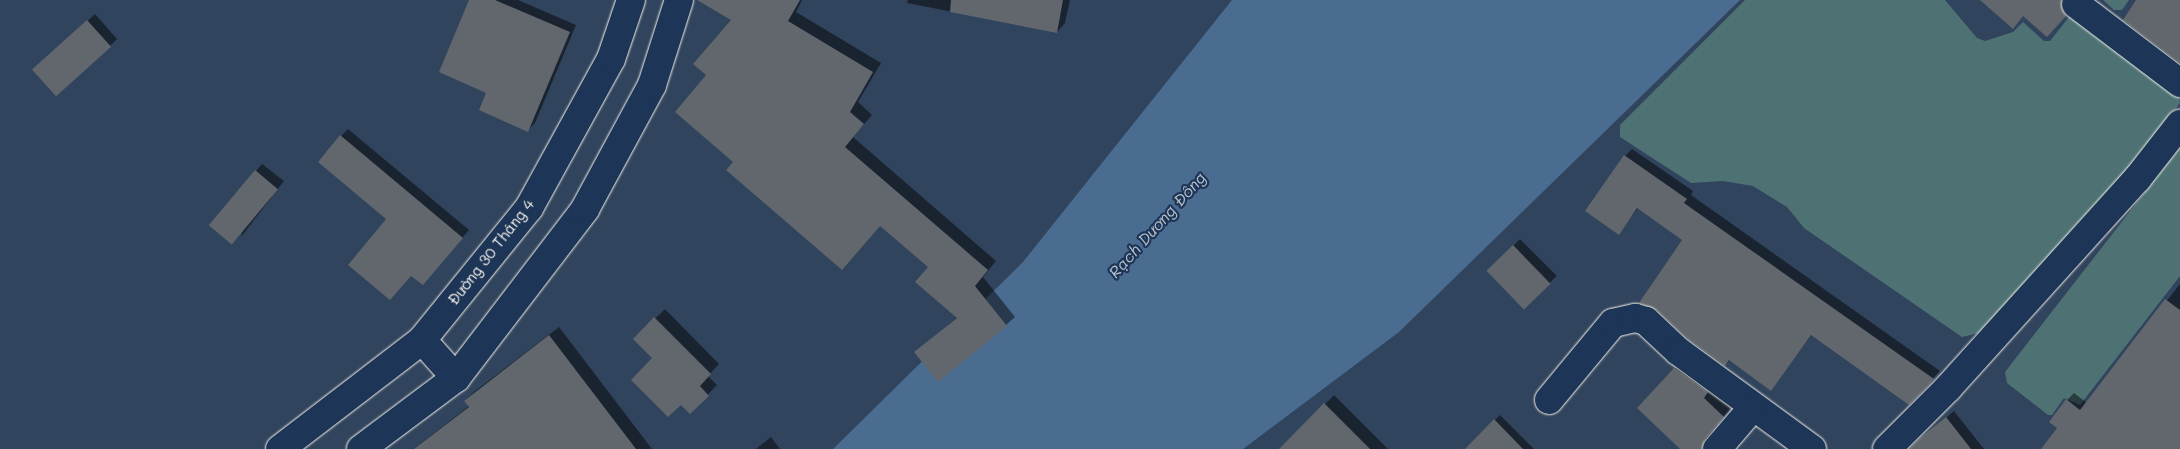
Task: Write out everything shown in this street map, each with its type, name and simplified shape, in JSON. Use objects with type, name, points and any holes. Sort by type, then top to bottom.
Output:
[{"type":"main road","name":"Đường 30 Tháng 4","points":[[280,449],[422,340],[529,208],[611,59],[631,0]]},
{"type":"main road","points":[[361,449],[456,378],[585,209],[652,85],[679,0]]},
{"type":"main road","points":[[2076,4],[2180,82]]},
{"type":"main road","points":[[1887,449],[1948,388],[2137,179],[2180,124]]},
{"type":"main road","points":[[1549,400],[1613,323],[1635,318],[1646,321],[1678,351],[1812,449]]},
{"type":"main road","points":[[422,340],[456,378]]},
{"type":"main road","points":[[1717,449],[1753,407]]},
{"type":"green space","points":[[1745,0],[1945,0],[1977,38],[1985,41],[2013,32],[2023,22],[2044,41],[2050,41],[2073,12],[2176,84],[2180,103],[2121,182],[1987,331],[1962,337],[1804,228],[1787,207],[1753,186],[1723,181],[1691,183],[1620,137],[1620,125]]},
{"type":"green space","points":[[2103,0],[2129,0],[2122,10],[2114,10]]},
{"type":"green space","points":[[2180,147],[2180,276],[2080,405],[2064,398],[2052,415],[2048,415],[2007,383],[2005,372]]},
{"type":"water","name":"Rạch Dương Đông","points":[[1232,0],[1740,0],[1399,332],[1243,449],[833,449],[1023,262]]},
{"type":"building","points":[[469,0],[495,0],[570,32],[528,132],[479,110],[486,93],[439,72]]},
{"type":"building","points":[[697,0],[800,0],[788,21],[873,72],[850,112],[864,124],[845,147],[988,270],[975,286],[1007,326],[938,382],[914,352],[957,318],[915,282],[928,267],[880,226],[842,270],[726,170],[733,162],[675,112],[706,75],[693,64],[731,20]]},
{"type":"building","points":[[951,0],[1063,0],[1057,33],[950,12]]},
{"type":"building","points":[[1980,0],[2061,0],[2066,16],[2047,37],[2023,16],[2013,29]]},
{"type":"building","points":[[2136,0],[2180,0],[2180,63],[2123,20]]},
{"type":"building","points":[[87,20],[111,47],[56,96],[32,70]]},
{"type":"building","points":[[340,135],[463,238],[423,285],[411,276],[390,300],[348,265],[386,219],[318,162]]},
{"type":"building","points":[[1624,155],[1687,199],[1684,203],[1934,379],[1909,405],[1811,335],[1771,391],[1729,360],[1725,366],[1688,339],[1657,310],[1639,303],[1682,240],[1637,208],[1619,235],[1585,211]]},
{"type":"building","points":[[255,170],[278,189],[232,244],[209,225]]},
{"type":"building","points":[[1513,245],[1551,284],[1524,310],[1486,271]]},
{"type":"building","points":[[2165,299],[2180,310],[2180,449],[2041,449],[2057,428],[2049,422],[2066,399],[2080,410]]},
{"type":"building","points":[[654,317],[711,374],[700,386],[709,396],[690,414],[681,405],[668,417],[631,380],[652,358],[633,339]]},
{"type":"building","points":[[549,335],[636,449],[414,449],[469,407],[464,401]]},
{"type":"building","points":[[1674,368],[1708,392],[1704,398],[1724,417],[1705,439],[1702,449],[1680,449],[1637,408]]},
{"type":"building","points":[[1324,403],[1370,449],[1279,449]]},
{"type":"building","points":[[1946,417],[1971,449],[1909,449],[1920,438]]},
{"type":"building","points":[[1494,419],[1523,449],[1465,449]]}]
